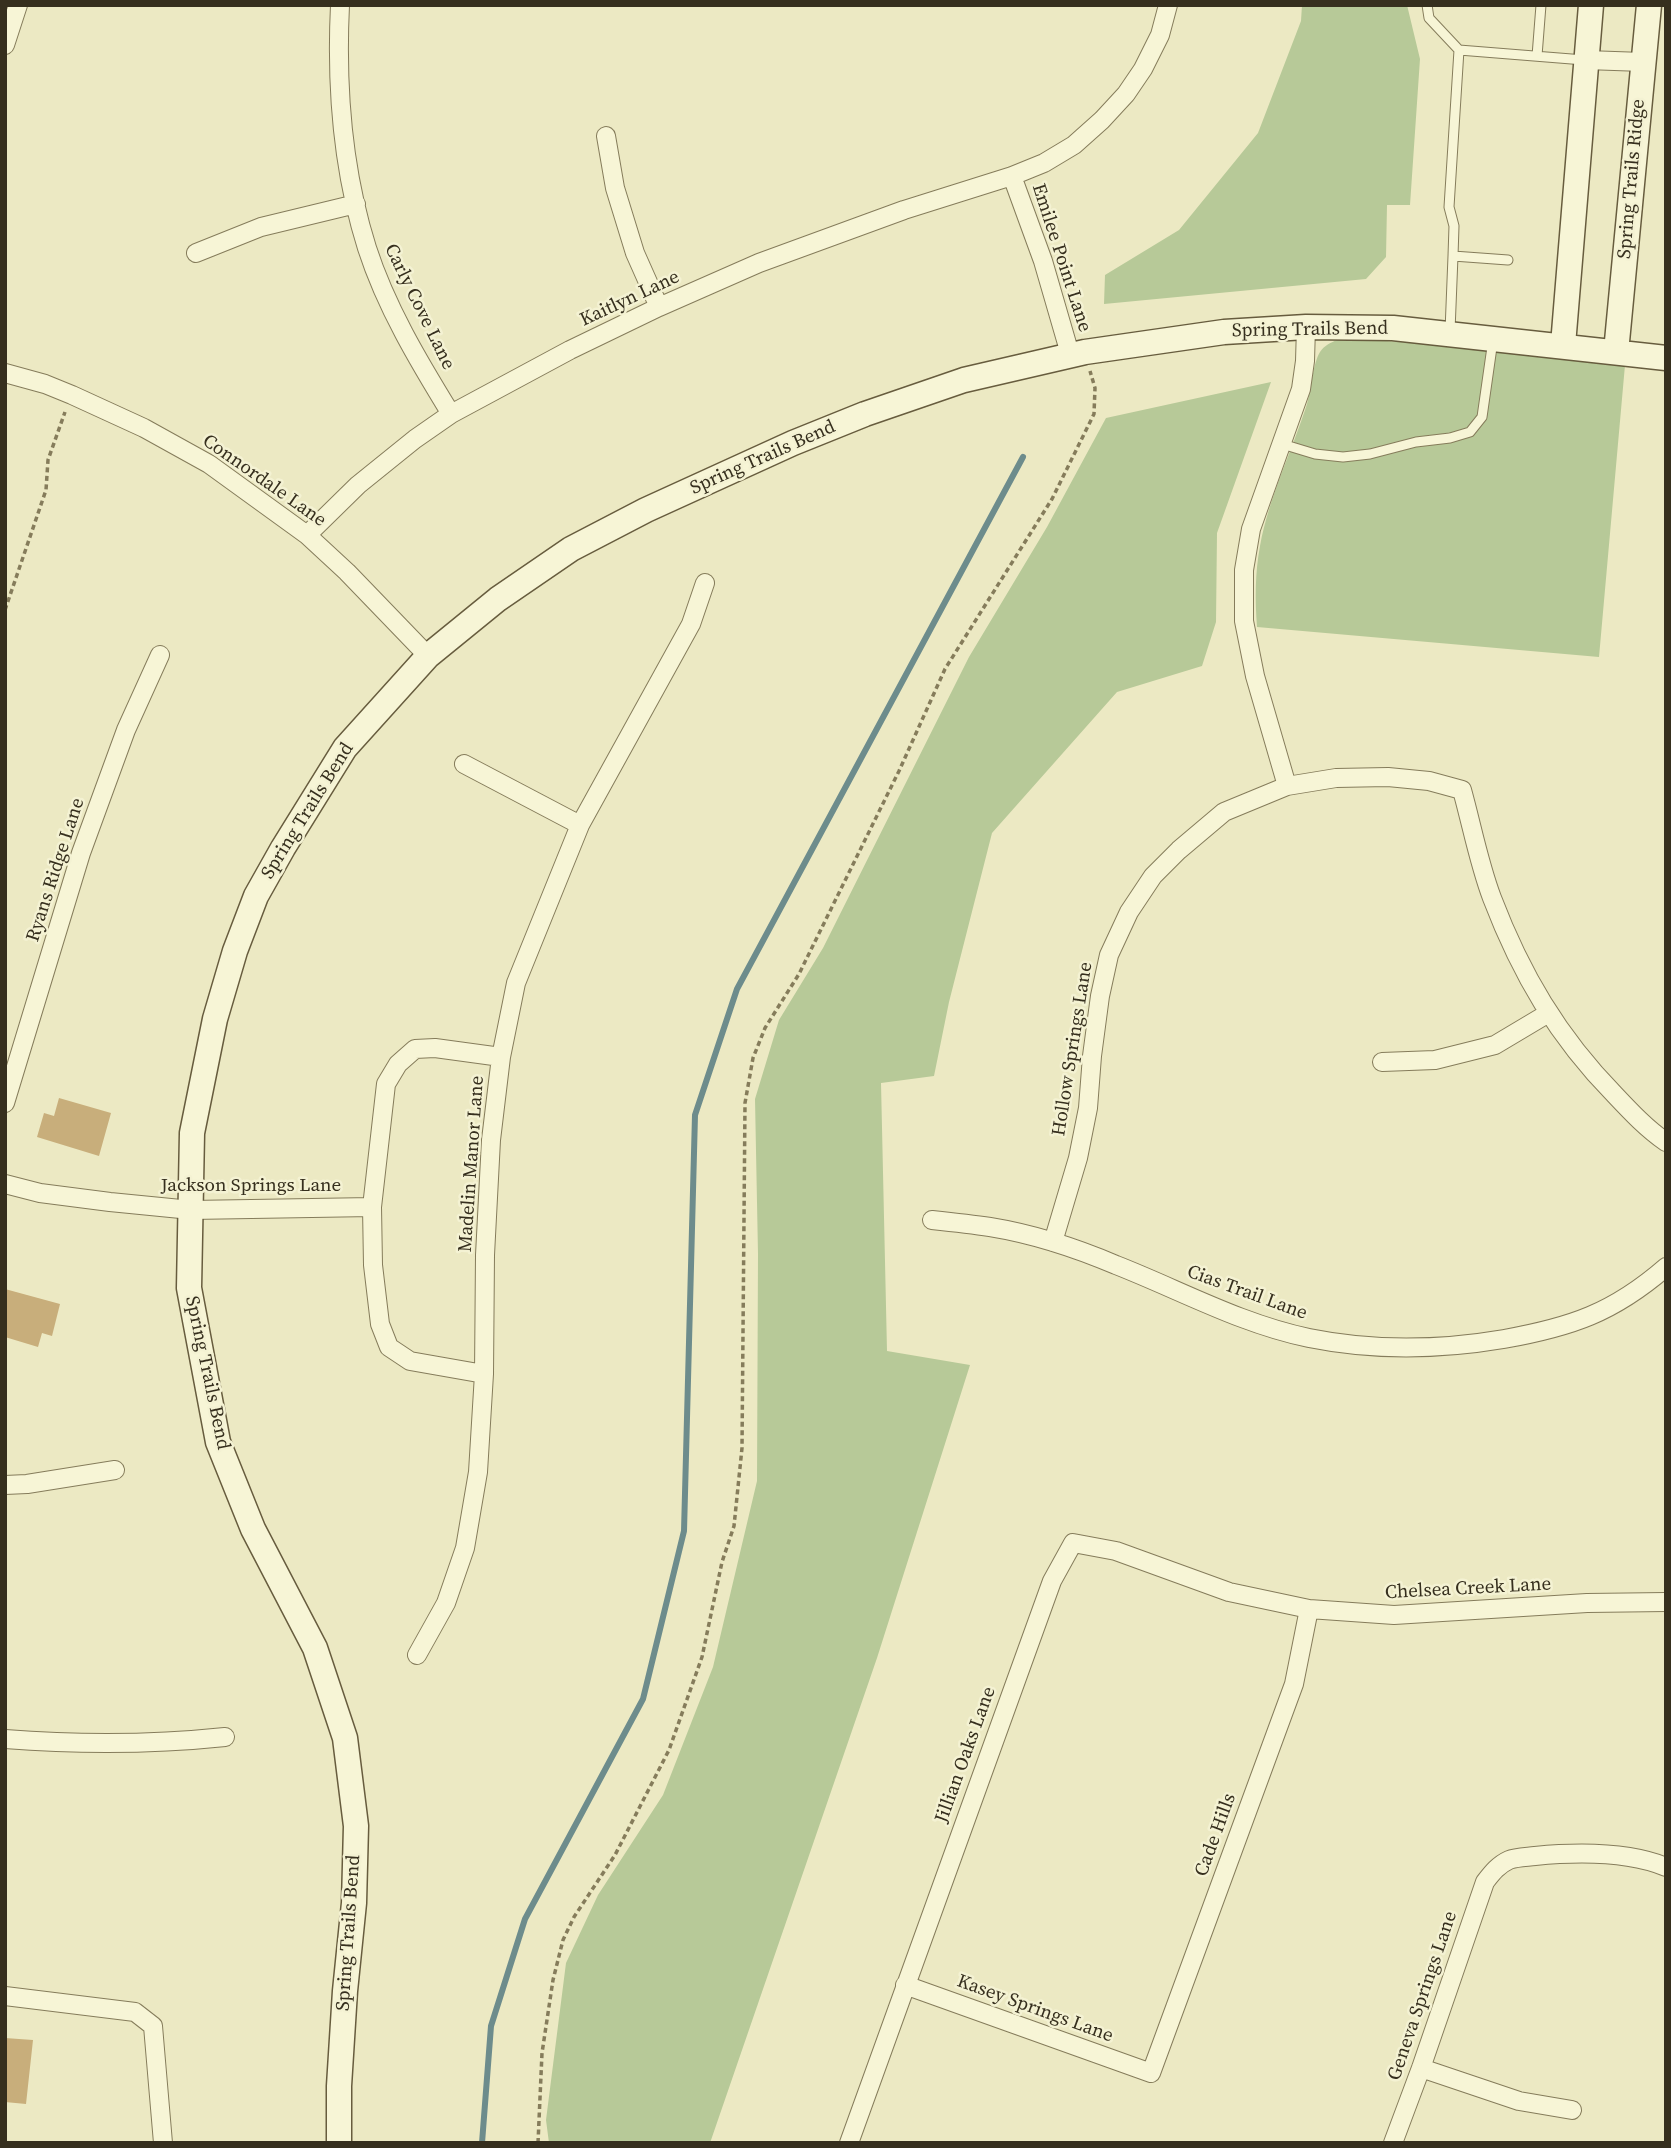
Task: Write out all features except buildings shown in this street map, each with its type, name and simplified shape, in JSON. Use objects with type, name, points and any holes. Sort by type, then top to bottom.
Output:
[{"type":"street","points":[[5,45],[18,5]]},
{"type":"street","name":"Carly Cove Lane","points":[[340,5],[339,99],[355,204],[367,249],[391,306],[451,414]]},
{"type":"street","points":[[1012,176],[1044,163],[1074,145],[1126,94],[1160,36],[1168,5]]},
{"type":"street","points":[[1563,345],[1591,5]]},
{"type":"street","name":"Spring Trails Ridge","points":[[1616,352],[1648,5]]},
{"type":"street","points":[[1586,60],[1643,62]]},
{"type":"street","points":[[606,136],[615,188],[631,240],[659,307]]},
{"type":"street","name":"Kaitlyn Lane","points":[[307,535],[358,485],[415,439],[451,414],[545,363],[659,307],[759,263],[830,236],[1012,176]]},
{"type":"street","name":"Emilee Point Lane","points":[[1012,176],[1078,353]]},
{"type":"street","points":[[196,253],[261,227],[355,204]]},
{"type":"street","points":[[1287,786],[1255,676],[1244,621],[1244,570],[1251,529],[1301,389],[1307,327]]},
{"type":"street","name":"Spring Trails Bend","points":[[339,2143],[342,2046],[355,1890],[356,1826],[345,1738],[315,1648],[253,1529],[218,1442],[189,1288],[192,1133],[215,1019],[235,951],[256,895],[345,748],[428,656],[498,599],[571,549],[646,510],[793,443],[865,414],[964,380],[1078,353],[1224,332],[1307,327],[1393,328],[1666,358]]},
{"type":"street","name":"Connordale Lane","points":[[5,373],[72,395],[144,428],[209,464],[307,535],[347,572],[428,656]]},
{"type":"street","name":"Madelin Manor Lane","points":[[417,1655],[446,1603],[465,1548],[478,1472],[484,1374],[485,1255],[490,1152],[502,1057],[516,983],[580,825],[691,624],[705,583]]},
{"type":"street","name":"Ryans Ridge Lane","points":[[5,1103],[81,853],[126,730],[160,655]]},
{"type":"street","points":[[464,764],[580,825]]},
{"type":"street","name":"Hollow Springs Lane","points":[[1053,1242],[1088,1108],[1100,996],[1109,955],[1129,912],[1153,876],[1224,812],[1287,786],[1336,778],[1388,777],[1429,781],[1462,790],[1491,896],[1518,958],[1548,1014]]},
{"type":"street","points":[[1382,1062],[1435,1060],[1495,1045],[1548,1014],[1587,1067],[1653,1133],[1666,1142]]},
{"type":"street","points":[[484,1374],[410,1361],[389,1347],[380,1324],[374,1277],[372,1207],[386,1084],[398,1064],[415,1049],[436,1048],[502,1057]]},
{"type":"street","name":"Jackson Springs Lane","points":[[5,1184],[40,1193],[191,1210],[372,1207]]},
{"type":"street","name":"Cias Trail Lane","points":[[932,1220],[990,1227],[1053,1242],[1116,1264],[1236,1316],[1308,1338],[1371,1348],[1461,1346],[1558,1328],[1589,1318],[1622,1300],[1666,1268]]},
{"type":"street","points":[[5,1485],[116,1470]]},
{"type":"street","name":"Chelsea Creek Lane","points":[[1073,1543],[1116,1551],[1229,1592],[1309,1609],[1394,1615],[1587,1603],[1666,1602]]},
{"type":"street","name":"Jillian Oaks Lane","points":[[849,2143],[1052,1581],[1073,1543]]},
{"type":"street","name":"Cade Hills","points":[[1152,2073],[1294,1684],[1309,1609]]},
{"type":"street","points":[[5,1739],[117,1745],[225,1737]]},
{"type":"street","name":"Geneva Springs Lane","points":[[1393,2143],[1485,1882],[1497,1866],[1511,1859],[1560,1853],[1607,1855],[1652,1861],[1666,1867]]},
{"type":"street","name":"Kasey Springs Lane","points":[[905,1985],[1152,2073]]},
{"type":"street","points":[[5,1996],[135,2012],[153,2026],[163,2143]]},
{"type":"street","points":[[1421,2068],[1519,2101],[1572,2110]]},
{"type":"lane","points":[[1427,5],[1429,18],[1460,50],[1586,60]]},
{"type":"lane","points":[[1537,56],[1541,5]]},
{"type":"lane","points":[[1450,333],[1454,226],[1449,207],[1460,50]]},
{"type":"lane","points":[[1453,256],[1508,260]]},
{"type":"lane","points":[[1282,444],[1315,454],[1343,457],[1370,454],[1470,432],[1482,417],[1493,340]]},
{"type":"path","points":[[538,2143],[542,2053],[553,1980],[563,1940],[574,1917],[615,1855],[669,1750],[702,1657],[722,1562],[734,1526],[742,1448],[745,1102],[753,1058],[765,1028],[799,974],[899,771],[945,669],[1052,499],[1094,414],[1095,388],[1078,353]]},
{"type":"path","points":[[5,610],[47,490],[48,460],[72,395]]},
{"type":"green space","points":[[1302,5],[1407,5],[1420,59],[1410,205],[1387,205],[1386,257],[1366,279],[1104,304],[1105,275],[1179,230],[1258,133],[1301,21]]},
{"type":"green space","points":[[1337,340],[1445,345],[1625,365],[1599,657],[1257,627],[1256,576],[1264,528],[1307,404],[1318,357],[1324,348]]},
{"type":"green space","points":[[1271,382],[1217,533],[1216,622],[1202,666],[1117,692],[992,833],[949,1002],[934,1076],[881,1083],[887,1351],[970,1365],[877,1658],[710,2143],[549,2143],[546,2120],[566,1963],[598,1895],[663,1795],[713,1667],[757,1481],[758,1254],[755,1099],[779,1020],[823,948],[969,657],[1047,527],[1106,418]]},
{"type":"waterway","points":[[482,2143],[491,2026],[525,1919],[643,1699],[684,1531],[695,1115],[737,989],[1023,457]]}]
